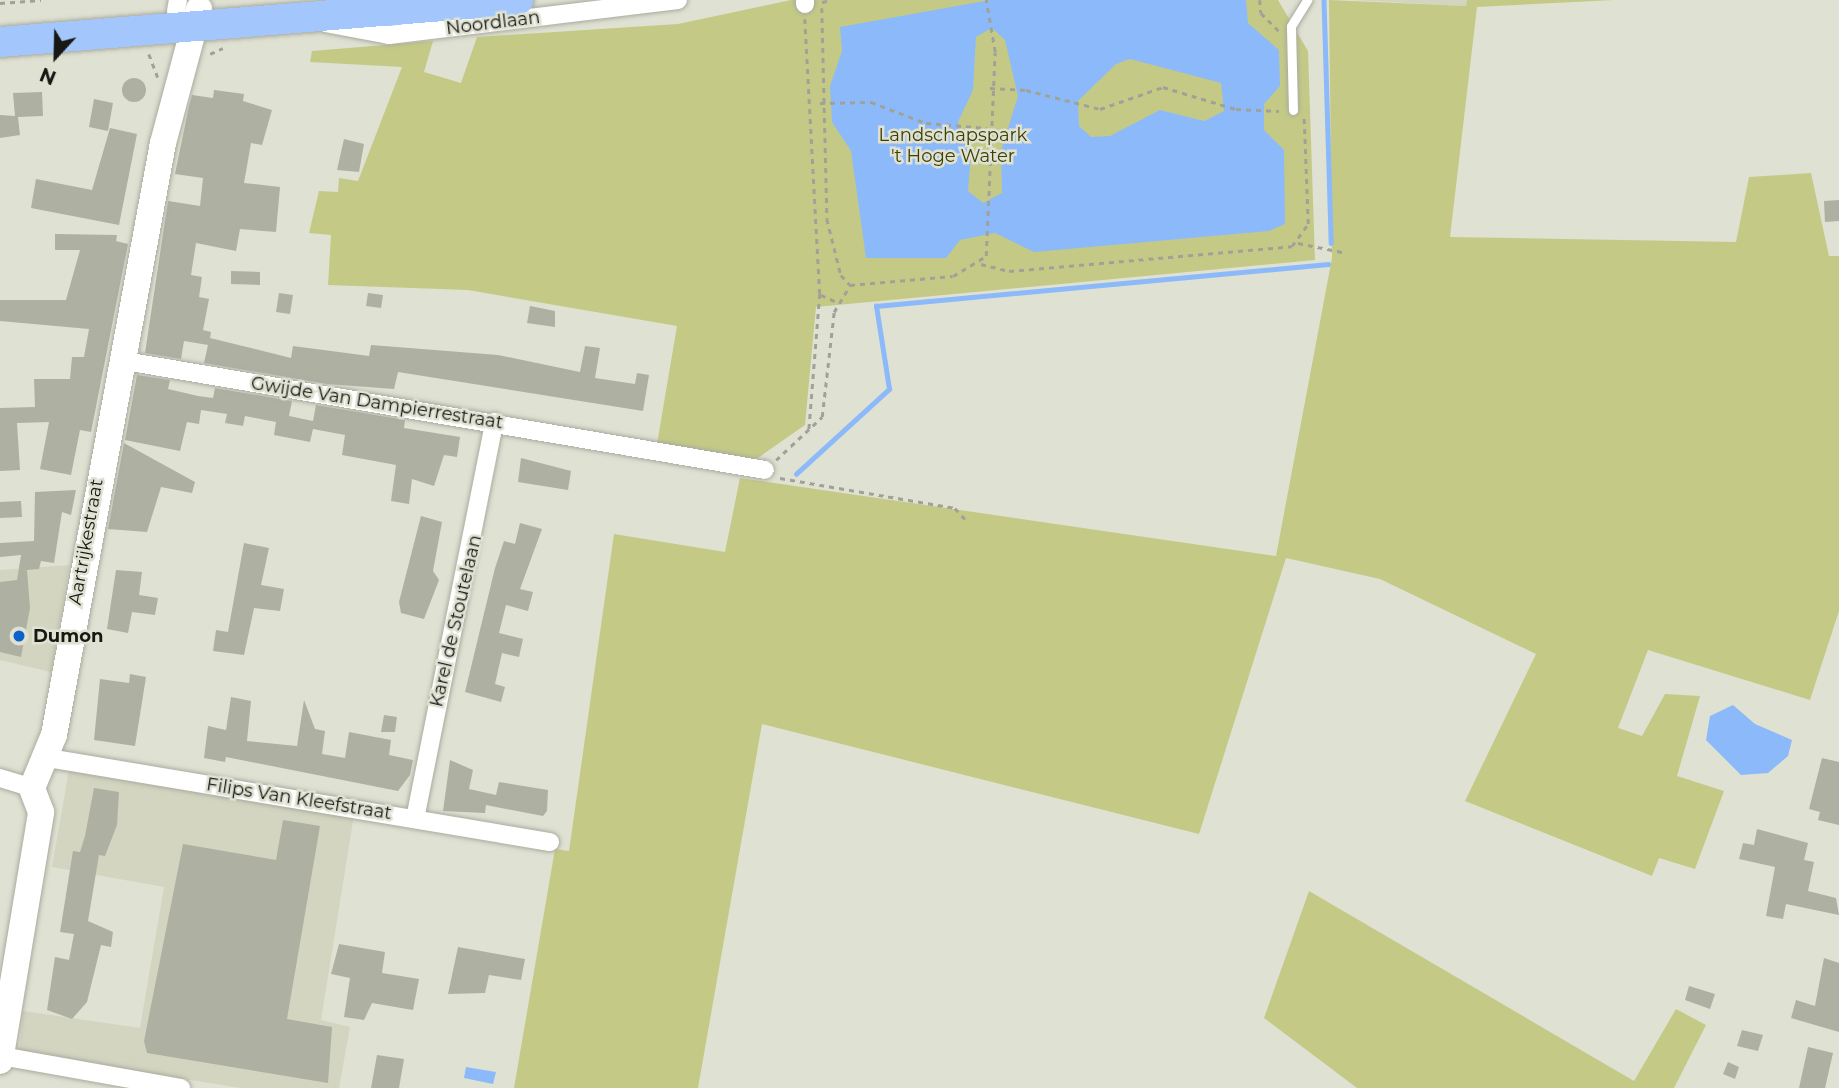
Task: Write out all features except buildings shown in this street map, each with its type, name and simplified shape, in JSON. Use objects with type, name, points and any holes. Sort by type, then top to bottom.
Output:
[{"type":"main road","name":"Noordlaan","points":[[0,23],[518,0]]},
{"type":"main road","name":"Noordlaan","points":[[0,42],[187,13]]},
{"type":"street","name":"Noordlaan","points":[[318,10],[379,35],[678,0]]},
{"type":"street","name":"Aartrijkestraat","points":[[32,788],[48,758],[120,360],[187,13]]},
{"type":"street","name":"Gwijde Van Dampierrestraat","points":[[120,360],[765,470]]},
{"type":"street","name":"Karel de Stoutelaan","points":[[415,818],[494,422]]},
{"type":"street","name":"Filips Van Kleefstraat","points":[[48,758],[550,842]]},
{"type":"street","points":[[0,778],[32,788],[41,812],[0,1058],[181,1088]]},
{"type":"lane","points":[[1293,110],[1292,19],[1305,4]]},
{"type":"path","points":[[0,3],[41,0]]},
{"type":"path","points":[[813,1],[832,0]]},
{"type":"path","points":[[981,264],[988,234],[986,193],[993,33],[986,0]]},
{"type":"path","points":[[1260,0],[1269,23],[1292,39]]},
{"type":"path","points":[[813,1],[827,219],[841,275],[850,285]]},
{"type":"path","points":[[808,433],[820,294],[809,114],[813,1]]},
{"type":"path","points":[[990,88],[1015,89],[1080,105],[1114,108],[1163,87],[1223,105],[1271,111]]},
{"type":"path","points":[[820,103],[878,103],[918,121],[988,128]]},
{"type":"path","points":[[1298,243],[1308,224],[1304,110]]},
{"type":"path","points":[[809,114],[820,114]]},
{"type":"path","points":[[965,519],[956,509],[799,485],[765,470],[808,433],[824,411],[837,302],[850,285],[953,276],[981,264],[1009,271],[1298,243],[1342,252]]},
{"type":"path","points":[[820,294],[837,302]]},
{"type":"shaded area","points":[[1350,0],[1467,0],[1466,6]]},
{"type":"shaded area","points":[[69,565],[51,672],[0,660],[0,570]]},
{"type":"shaded area","points":[[69,770],[354,815],[321,1020],[350,1027],[339,1088],[241,1088],[19,1053],[23,1011],[140,1028],[164,887],[52,867]]},
{"type":"green space","points":[[791,0],[1278,0],[1308,51],[1315,260],[816,307],[805,425],[755,460],[657,444],[677,326],[468,290],[328,285],[331,235],[309,233],[319,191],[338,192],[339,178],[358,181],[402,67],[310,62],[312,51],[433,41],[424,72],[461,83],[477,37],[678,24]]},
{"type":"green space","points":[[1329,0],[1466,6],[1467,0],[1614,0],[1477,7],[1450,237],[1736,242],[1749,177],[1811,173],[1829,256],[1839,256],[1839,611],[1810,700],[1648,650],[1618,728],[1642,736],[1665,694],[1700,696],[1677,776],[1724,791],[1695,869],[1659,858],[1652,876],[1465,801],[1536,654],[1380,579],[1286,558],[1199,834],[762,724],[698,1088],[514,1088],[555,849],[569,851],[614,534],[725,552],[740,478],[1276,556],[1332,258]]},
{"type":"green space","points":[[1309,891],[1634,1081],[1676,1009],[1706,1025],[1674,1088],[1357,1088],[1264,1018]]},
{"type":"water","name":"Landschapspark 't Hoge Water","points":[[990,0],[1246,0],[1248,23],[1279,50],[1280,86],[1264,104],[1264,130],[1284,150],[1285,224],[1269,231],[1034,252],[995,233],[960,240],[946,258],[866,258],[851,151],[832,122],[830,86],[842,51],[840,27]],"holes":[[[992,28],[1005,40],[1018,96],[1001,151],[1002,193],[983,203],[968,191],[971,155],[958,122],[973,90],[976,37]],[[1130,59],[1221,83],[1224,111],[1204,121],[1160,110],[1110,136],[1091,137],[1079,126],[1078,101],[1116,64]]]},
{"type":"water","points":[[1733,705],[1755,724],[1792,740],[1788,756],[1768,773],[1741,775],[1706,740],[1710,716]]},
{"type":"water","points":[[466,1067],[496,1072],[493,1084],[464,1078]]},
{"type":"waterway","points":[[1324,0],[1331,243]]},
{"type":"waterway","points":[[796,474],[889,389],[876,306],[1328,264]]},
{"type":"place","name":"Dumon","points":[[19,636]]}]
